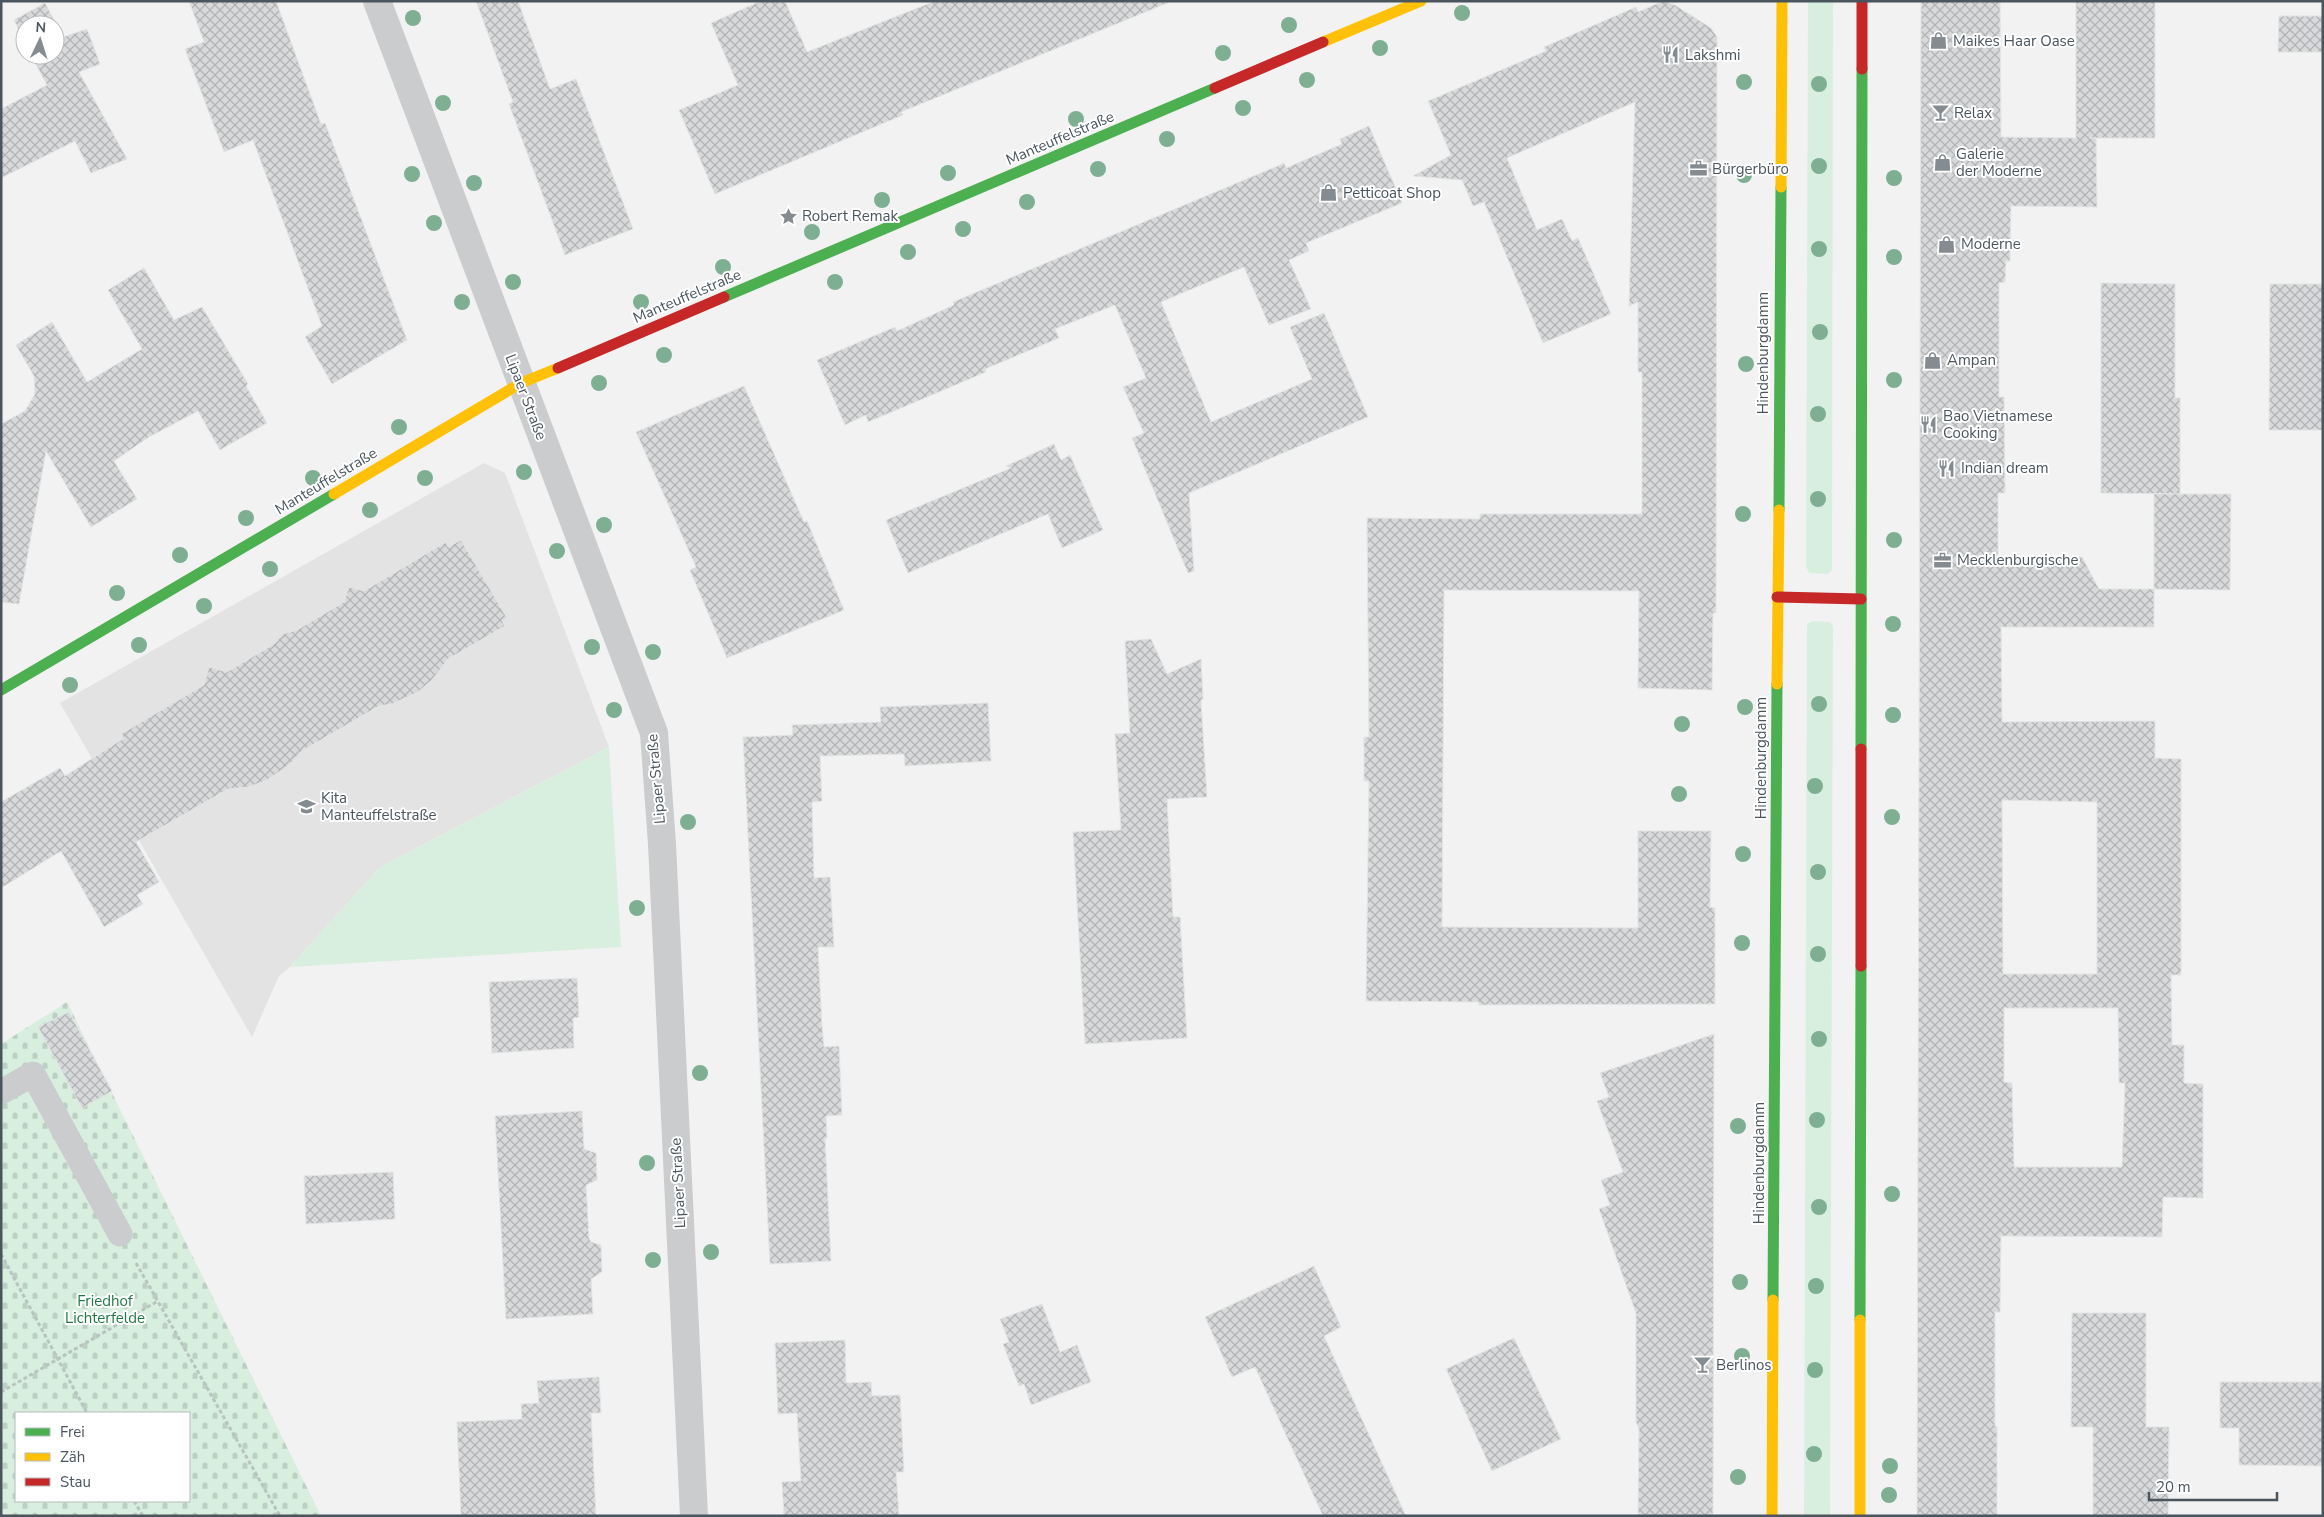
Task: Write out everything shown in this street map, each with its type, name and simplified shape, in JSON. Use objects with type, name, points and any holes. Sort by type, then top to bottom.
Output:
[{"type":"main road","name":"Manteuffelstraße","points":[[1,690],[521,383],[1421,1]]},
{"type":"main road","name":"Hindenburgdamm","points":[[1772,1516],[1782,1]]},
{"type":"main road","points":[[1860,1516],[1862,1]]},
{"type":"main road","points":[[1777,597],[1861,598]]},
{"type":"street","name":"Lipaer Straße","points":[[376,1],[654,733],[662,844],[694,1516]]},
{"type":"lane","points":[[1,1092],[33,1074],[120,1234]]},
{"type":"path","points":[[120,1234],[280,1516]]},
{"type":"path","points":[[1,1254],[86,1412]]},
{"type":"path","points":[[1,1392],[158,1301]]},
{"type":"path","points":[[135,1502],[143,1516]]},
{"type":"shaded area","name":"Kita Manteuffelstraße","points":[[484,463],[505,473],[609,747],[380,867],[290,967],[279,976],[252,1037],[60,703]]},
{"type":"green space","points":[[1808,1],[1833,1],[1832,570],[1828,574],[1809,573],[1806,566]]},
{"type":"green space","points":[[1813,621],[1830,622],[1833,626],[1830,1516],[1804,1516],[1807,624]]},
{"type":"green space","points":[[609,747],[621,947],[290,967],[380,867]]},
{"type":"green space","name":"Friedhof Lichterfelde","points":[[67,1002],[321,1516],[1,1516],[1,1044]]},
{"type":"building","points":[[189,1],[276,1],[321,124],[325,123],[407,340],[332,384],[305,337],[322,326],[253,140],[224,152],[185,49],[204,42]]},
{"type":"building","points":[[476,1],[518,1],[550,89],[576,79],[633,229],[565,255],[509,104],[513,102]]},
{"type":"building","points":[[761,1],[785,1],[807,52],[935,1],[1170,2],[901,112],[903,115],[715,194],[679,110],[738,85],[711,23]]},
{"type":"building","points":[[1663,1],[1675,5],[1711,28],[1717,37],[1716,613],[1713,613],[1712,690],[1638,688],[1639,591],[1444,590],[1442,927],[1638,928],[1638,831],[1711,831],[1710,907],[1715,908],[1715,1004],[1479,1005],[1479,1002],[1366,1001],[1369,781],[1364,781],[1364,737],[1369,737],[1367,518],[1480,519],[1480,514],[1642,514],[1642,372],[1638,372],[1638,302],[1629,306],[1635,102],[1507,158],[1537,230],[1562,219],[1572,241],[1578,238],[1611,314],[1543,343],[1484,202],[1473,206],[1462,180],[1413,176],[1451,155],[1428,101],[1546,51],[1544,47],[1636,7],[1638,12]]},
{"type":"building","points":[[1921,1],[2000,1],[2001,137],[2076,138],[2076,1],[2155,1],[2155,138],[2096,138],[2097,207],[2011,206],[2010,261],[2006,261],[2005,282],[1999,283],[1999,397],[2004,397],[2005,493],[1998,493],[1998,556],[2082,557],[2099,589],[2154,589],[2154,627],[2001,627],[2002,722],[2155,721],[2155,758],[2181,759],[2181,975],[2171,975],[2172,1045],[2184,1045],[2184,1083],[2203,1084],[2203,1198],[2163,1197],[2162,1237],[2001,1236],[2000,1312],[1995,1312],[1997,1516],[1917,1516]],"holes":[[[2002,800],[2097,802],[2097,974],[2003,974]],[[2004,1008],[2118,1008],[2119,1083],[2125,1083],[2122,1167],[2014,1167],[2012,1083],[2004,1082]]]},
{"type":"building","points":[[45,3],[51,15],[23,15]]},
{"type":"building","points":[[2279,16],[2323,16],[2323,52],[2278,52]]},
{"type":"building","points":[[87,29],[100,64],[79,72],[127,159],[91,173],[75,141],[1,178],[1,109],[47,85],[36,65],[65,65],[65,36]]},
{"type":"building","points":[[1369,126],[1402,203],[1306,243],[1309,251],[1289,260],[1311,309],[1269,325],[1244,267],[1161,302],[1211,422],[1312,379],[1290,327],[1324,313],[1368,417],[1189,493],[1194,571],[1188,573],[1132,438],[1144,433],[1123,387],[1146,378],[1115,305],[1055,329],[1059,338],[985,369],[986,372],[868,422],[866,415],[845,425],[817,360],[895,327],[897,331],[954,305],[953,302],[1284,163],[1286,168],[1342,144],[1340,139]]},
{"type":"building","points":[[144,268],[174,320],[202,307],[248,384],[246,386],[267,423],[220,450],[198,411],[149,437],[114,461],[137,499],[91,527],[46,451],[19,604],[1,602],[1,424],[25,411],[35,394],[34,376],[16,345],[52,322],[87,382],[142,349],[108,290]]},
{"type":"building","points":[[2101,283],[2175,284],[2175,398],[2180,398],[2180,494],[2101,493]]},
{"type":"building","points":[[2270,284],[2323,284],[2323,430],[2269,430]]},
{"type":"building","points":[[744,386],[804,522],[807,521],[844,610],[727,658],[690,570],[696,567],[636,432]]},
{"type":"building","points":[[1054,444],[1061,460],[1070,455],[1103,530],[1062,548],[1048,514],[908,573],[886,520],[1011,468],[1006,466]]},
{"type":"building","points":[[2154,494],[2231,494],[2230,590],[2154,589]]},
{"type":"building","points":[[461,540],[507,618],[502,621],[505,626],[448,659],[432,680],[418,692],[392,704],[379,706],[302,751],[289,765],[267,780],[249,787],[228,789],[136,842],[159,882],[137,895],[143,904],[104,927],[61,851],[1,888],[1,802],[60,768],[65,776],[124,738],[121,734],[204,685],[209,667],[227,672],[274,644],[283,634],[297,630],[344,602],[349,587],[364,591],[446,542],[448,547]]},
{"type":"building","points":[[1151,639],[1167,674],[1201,659],[1203,699],[1201,700],[1207,797],[1167,799],[1173,917],[1180,917],[1187,1038],[1085,1044],[1073,832],[1121,830],[1115,734],[1130,733],[1125,641]]},
{"type":"building","points":[[988,703],[991,761],[905,766],[904,754],[820,756],[822,801],[812,802],[814,878],[830,877],[834,947],[818,947],[822,1026],[824,1047],[839,1046],[842,1115],[826,1116],[827,1138],[825,1138],[831,1261],[770,1264],[743,737],[793,735],[792,725],[881,722],[880,707]]},
{"type":"building","points":[[577,978],[579,1017],[573,1018],[574,1048],[492,1053],[489,982]]},
{"type":"building","points":[[69,1012],[112,1091],[82,1108],[38,1027]]},
{"type":"building","points":[[1714,1034],[1713,1516],[1638,1516],[1639,1429],[1636,1422],[1636,1313],[1599,1209],[1610,1205],[1601,1180],[1623,1172],[1597,1101],[1609,1097],[1600,1073]]},
{"type":"building","points":[[582,1111],[584,1149],[596,1153],[597,1180],[586,1185],[589,1238],[591,1242],[601,1245],[602,1272],[591,1279],[593,1314],[506,1319],[495,1116]]},
{"type":"building","points":[[393,1172],[395,1219],[306,1224],[304,1176]]},
{"type":"building","points":[[1314,1266],[1341,1327],[1324,1336],[1406,1516],[1323,1516],[1255,1367],[1232,1377],[1205,1317]]},
{"type":"building","points":[[1042,1304],[1060,1352],[1077,1345],[1091,1382],[1031,1405],[1024,1384],[1019,1386],[1003,1344],[1009,1342],[1000,1319]]},
{"type":"building","points":[[2072,1313],[2146,1313],[2146,1427],[2169,1427],[2168,1516],[2093,1516],[2093,1427],[2071,1427]]},
{"type":"building","points":[[1514,1338],[1561,1439],[1492,1471],[1446,1369]]},
{"type":"building","points":[[845,1340],[846,1383],[871,1382],[872,1396],[900,1395],[904,1472],[896,1472],[899,1516],[784,1516],[782,1482],[801,1481],[797,1413],[778,1414],[775,1343]]},
{"type":"building","points":[[599,1377],[601,1413],[591,1413],[596,1516],[461,1516],[457,1422],[522,1419],[521,1404],[539,1403],[537,1381]]},
{"type":"building","points":[[2220,1382],[2323,1382],[2323,1466],[2239,1465],[2239,1428],[2220,1428]]},
{"type":"traffic: fast","points":[[1861,749],[1862,69]]},
{"type":"traffic: fast","points":[[724,297],[1215,88]]},
{"type":"traffic: fast","points":[[1779,510],[1781,187]]},
{"type":"traffic: fast","points":[[1,690],[334,494]]},
{"type":"traffic: fast","points":[[1773,1300],[1777,684]]},
{"type":"traffic: fast","points":[[1860,1320],[1861,966]]},
{"type":"traffic: slow","points":[[1323,42],[1421,1]]},
{"type":"traffic: slow","points":[[1781,187],[1782,1]]},
{"type":"traffic: slow","points":[[334,494],[521,383],[558,368]]},
{"type":"traffic: slow","points":[[1777,684],[1779,510]]},
{"type":"traffic: slow","points":[[1772,1516],[1773,1300]]},
{"type":"traffic: slow","points":[[1860,1320],[1860,1516]]},
{"type":"traffic: jam","points":[[1862,1],[1862,69]]},
{"type":"traffic: jam","points":[[1215,88],[1323,42]]},
{"type":"traffic: jam","points":[[558,368],[724,297]]},
{"type":"traffic: jam","points":[[1777,597],[1861,599]]},
{"type":"traffic: jam","points":[[1861,749],[1861,966]]},
{"type":"place","name":"Maikes Haar Oase","points":[[1939,41]]},
{"type":"place","name":"Lakshmi","points":[[1671,55]]},
{"type":"place","name":"Relax","points":[[1940,113]]},
{"type":"place","name":"Galerie der Moderne","points":[[1942,163]]},
{"type":"place","name":"Bürgerbüro","points":[[1698,169]]},
{"type":"place","name":"Petticoat Shop","points":[[1329,193]]},
{"type":"place","name":"Robert Remak","points":[[788,216]]},
{"type":"place","name":"Moderne","points":[[1947,244]]},
{"type":"place","name":"Ampan","points":[[1933,360]]},
{"type":"place","name":"Bao Vietnamese Cooking","points":[[1929,425]]},
{"type":"place","name":"Indian dream","points":[[1947,468]]},
{"type":"place","name":"Mecklenburgische","points":[[1943,560]]},
{"type":"place","name":"Kita Manteuffelstraße","points":[[307,807]]},
{"type":"place","name":"Berlinos","points":[[1702,1365]]}]
